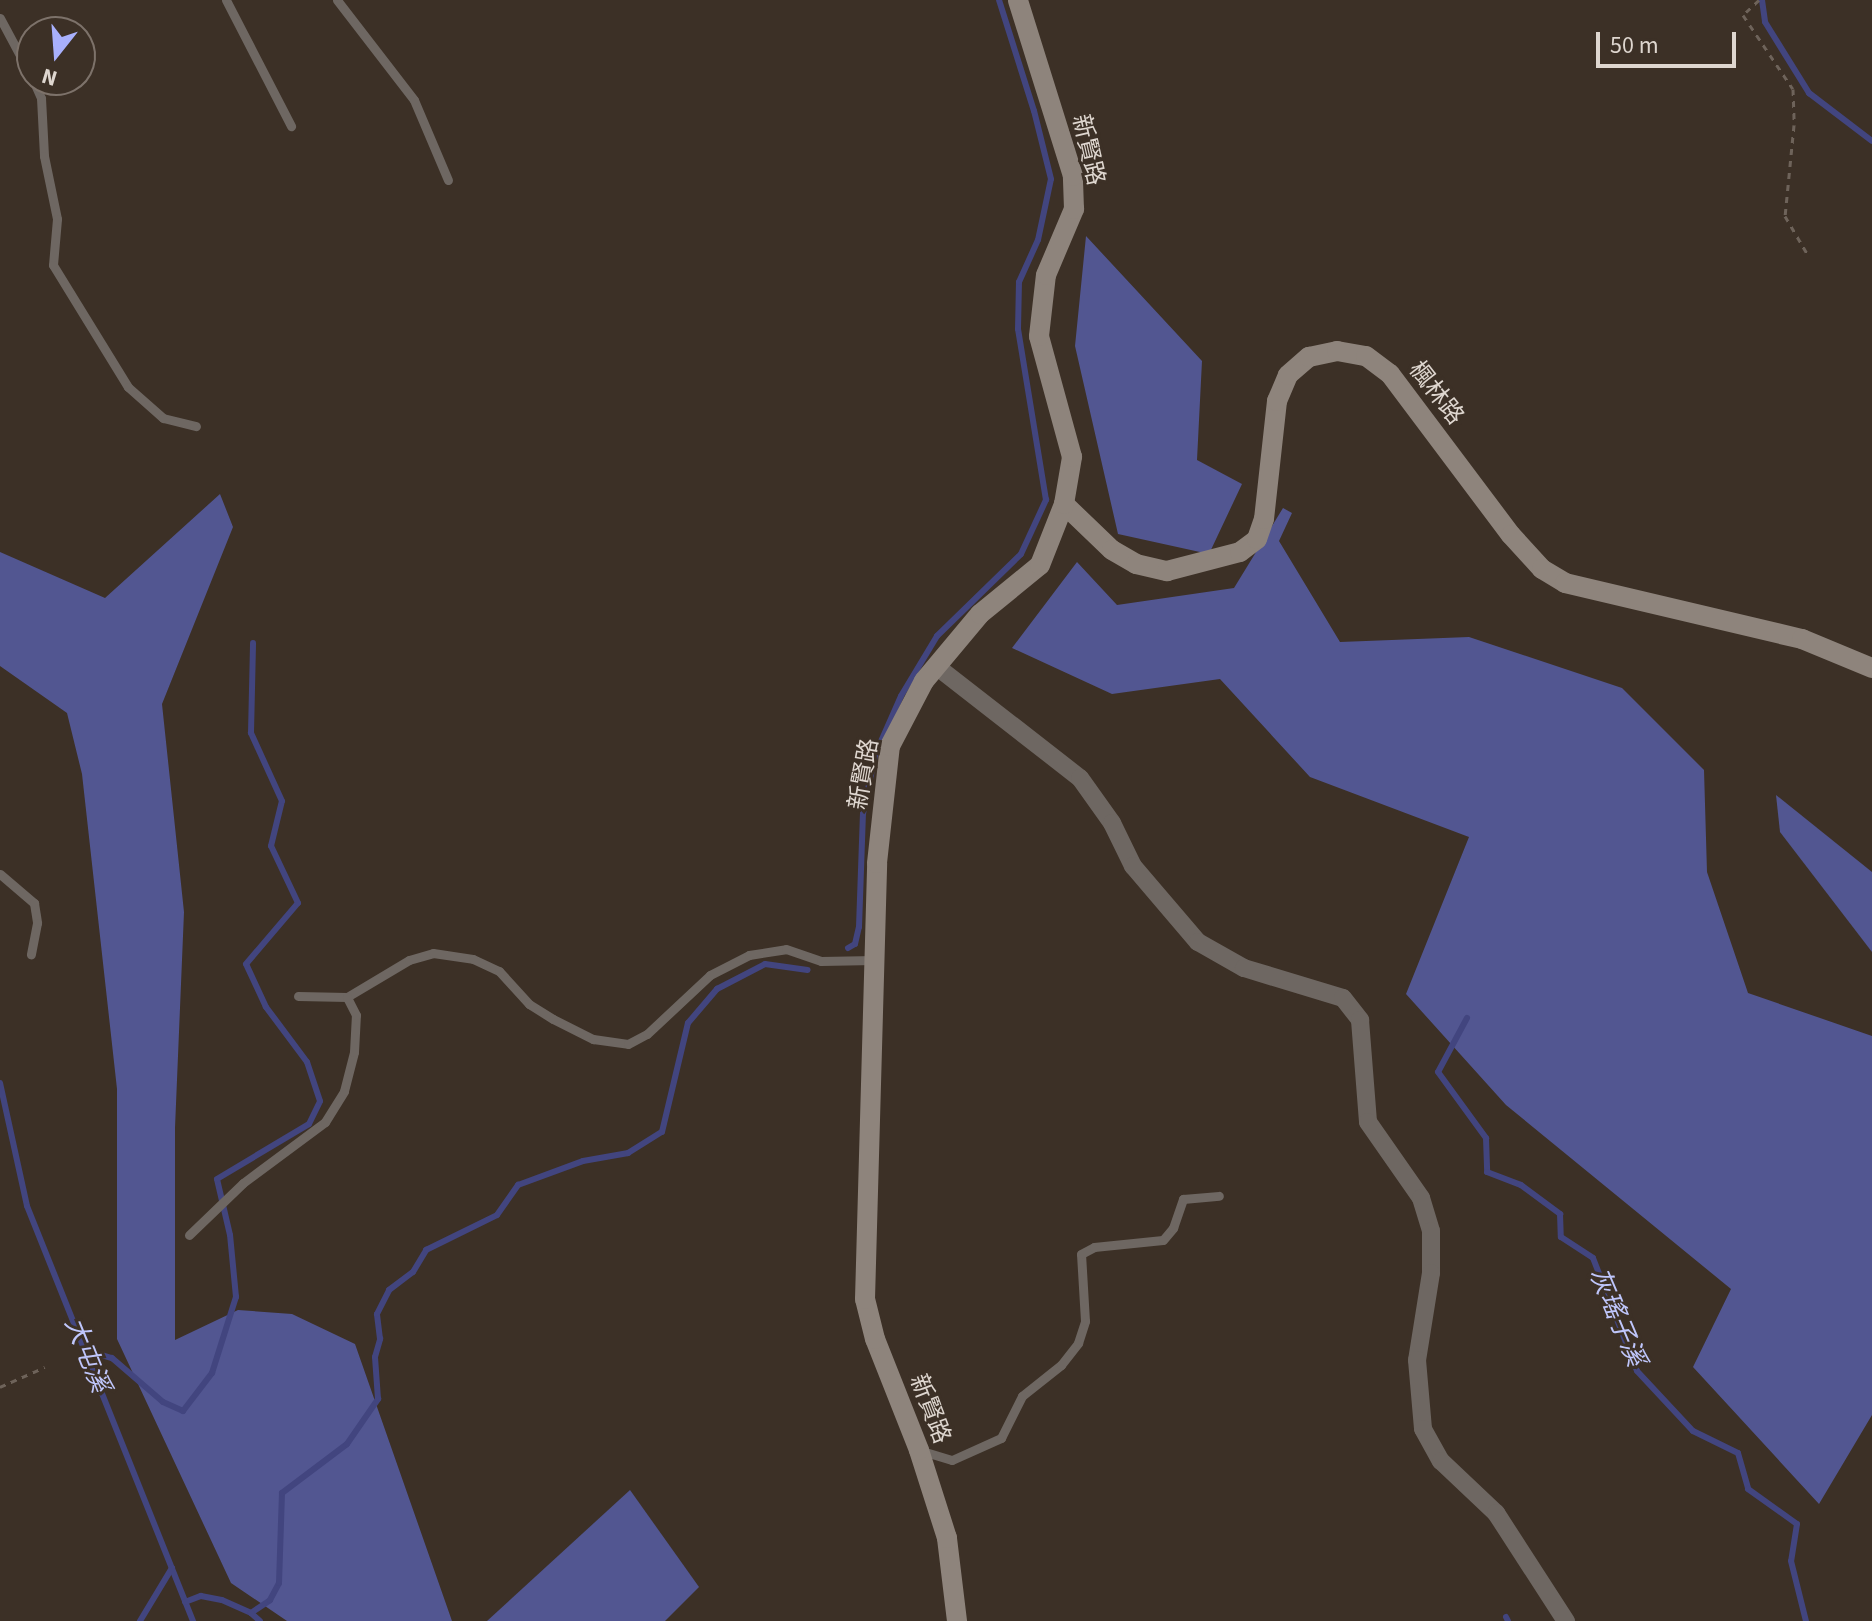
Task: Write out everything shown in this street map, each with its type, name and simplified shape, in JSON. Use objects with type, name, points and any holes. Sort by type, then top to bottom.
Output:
[{"type":"street","name":"新賢路","points":[[957,1621],[947,1538],[919,1450],[875,1339],[865,1299],[877,863],[890,746],[924,681],[936,666],[980,614],[1040,565],[1064,504],[1072,457],[1039,336],[1046,275],[1074,209],[1073,176],[1018,0]]},
{"type":"street","name":"楓林路","points":[[1064,504],[1112,550],[1136,564],[1167,571],[1240,552],[1257,539],[1264,519],[1277,401],[1288,375],[1309,357],[1337,351],[1366,356],[1390,374],[1511,535],[1542,569],[1565,583],[1802,639],[1866,665]]},
{"type":"street","points":[[936,666],[1080,778],[1112,823],[1133,866],[1198,942],[1244,968],[1343,998],[1360,1020],[1368,1122],[1421,1198],[1431,1231],[1431,1273],[1417,1360],[1423,1429],[1441,1461],[1496,1513],[1566,1621]]},
{"type":"lane","points":[[226,0],[291,126]]},
{"type":"lane","points":[[337,0],[414,100],[448,180]]},
{"type":"lane","points":[[0,18],[16,48]]},
{"type":"lane","points":[[40,96],[44,156],[57,219],[53,265],[128,387],[163,418],[196,426]]},
{"type":"lane","points":[[0,874],[34,903],[37,923],[31,954]]},
{"type":"lane","points":[[298,996],[347,997],[409,960],[433,953],[473,959],[499,971],[529,1004],[553,1019],[593,1039],[628,1044],[647,1034],[710,975],[749,955],[786,949],[821,961],[874,960]]},
{"type":"lane","points":[[189,1235],[243,1183],[325,1122],[344,1091],[354,1052],[356,1015],[347,997]]},
{"type":"lane","points":[[919,1450],[952,1460],[1001,1438],[1022,1396],[1061,1365],[1078,1343],[1085,1321],[1081,1254],[1094,1247],[1163,1240],[1173,1228],[1183,1199],[1219,1196]]},
{"type":"path","points":[[1759,0],[1743,15],[1793,89],[1794,125],[1785,216],[1808,255]]},
{"type":"path","points":[[0,1387],[45,1367]]},
{"type":"shaded area","points":[[1086,236],[1202,361],[1197,460],[1242,484],[1209,554],[1118,534],[1075,346]]},
{"type":"shaded area","points":[[220,494],[233,527],[162,704],[184,912],[175,1128],[175,1340],[238,1310],[292,1314],[355,1344],[452,1621],[287,1621],[231,1583],[117,1339],[117,1089],[82,774],[67,713],[0,666],[0,552],[105,598]]},
{"type":"shaded area","points":[[1283,508],[1292,513],[1279,541],[1340,642],[1469,637],[1622,688],[1704,770],[1707,872],[1748,993],[1872,1036],[1872,1415],[1819,1504],[1693,1367],[1731,1289],[1506,1105],[1406,994],[1469,837],[1310,777],[1220,679],[1112,694],[1012,648],[1077,562],[1117,605],[1234,588]]},
{"type":"shaded area","points":[[1776,795],[1872,872],[1872,952],[1780,832]]},
{"type":"shaded area","points":[[630,1490],[699,1587],[665,1621],[487,1621]]},
{"type":"waterway","points":[[848,948],[855,944],[859,927],[863,814],[875,755],[901,696],[937,636],[1021,554],[1046,500],[1018,329],[1019,282],[1038,240],[1051,179],[1034,111],[999,0]]},
{"type":"waterway","points":[[1762,0],[1765,22],[1809,93],[1872,141]]},
{"type":"waterway","points":[[85,1350],[112,1358],[163,1402],[183,1411],[212,1373],[236,1297],[230,1235],[217,1179],[309,1124],[320,1101],[307,1062],[266,1007],[246,964],[298,903],[271,846],[282,801],[251,733],[253,643]]},
{"type":"waterway","points":[[185,1602],[201,1596],[222,1600],[251,1613],[270,1600],[279,1583],[282,1493],[347,1444],[378,1399],[375,1357],[380,1339],[377,1314],[389,1290],[413,1272],[426,1250],[497,1215],[518,1185],[583,1161],[628,1153],[662,1132],[688,1023],[717,989],[765,964],[808,970]]},
{"type":"waterway","name":"灰瑤子溪","points":[[1467,1018],[1438,1072],[1486,1138],[1487,1172],[1521,1185],[1560,1214],[1561,1237],[1593,1258],[1637,1371],[1693,1431],[1738,1453],[1748,1489],[1797,1524],[1791,1561],[1806,1621]]},
{"type":"waterway","name":"大屯溪","points":[[0,1083],[27,1206],[193,1621]]},
{"type":"waterway","points":[[140,1621],[172,1568]]},
{"type":"waterway","points":[[251,1613],[260,1621]]},
{"type":"waterway","points":[[1506,1617],[1508,1621]]}]
